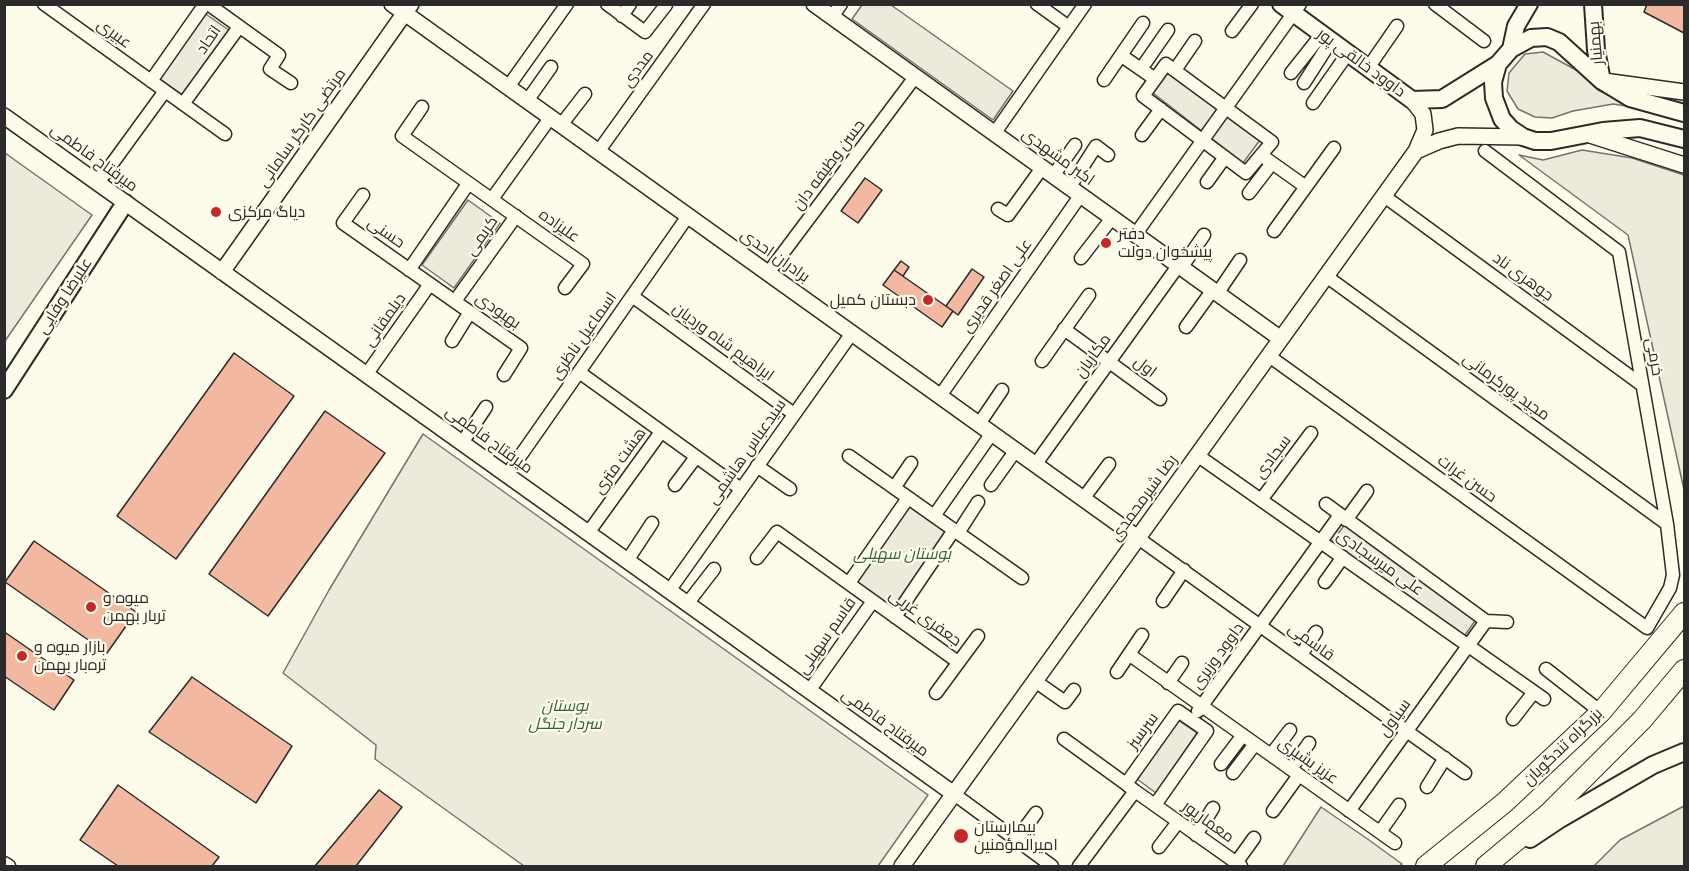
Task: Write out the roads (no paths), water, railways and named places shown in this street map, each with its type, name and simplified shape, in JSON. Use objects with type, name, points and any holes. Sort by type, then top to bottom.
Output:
[{"type":"highway","name":"بزرگراه تندگویان","points":[[1426,867],[1504,803],[1600,712],[1684,613]]},
{"type":"highway","points":[[1488,867],[1548,814],[1642,720],[1684,670]]},
{"type":"main road","points":[[1511,49],[1516,26],[1529,4]]},
{"type":"main road","name":"بهمنیار","points":[[1593,4],[1596,50],[1602,81]]},
{"type":"main road","name":"داوود خالقی پور","points":[[1291,8],[1412,100]]},
{"type":"main road","points":[[1412,100],[1442,99],[1498,64],[1511,49],[1531,38],[1546,37],[1559,42],[1602,81],[1630,98],[1684,113]]},
{"type":"main road","points":[[1498,64],[1493,82],[1494,98],[1502,119],[1523,137],[1536,141],[1551,141],[1622,128],[1640,128],[1684,139]]},
{"type":"main road","name":"علیرضا وفایی","points":[[4,390],[125,203]]},
{"type":"main road","points":[[1488,867],[1560,819],[1653,765],[1684,752]]},
{"type":"street","name":"عبیری","points":[[44,4],[225,134]]},
{"type":"street","name":"اتحاد","points":[[151,81],[206,4],[221,8],[239,27],[183,105]]},
{"type":"street","points":[[507,87],[567,4]]},
{"type":"street","points":[[607,4],[645,32],[666,5]]},
{"type":"street","points":[[622,16],[630,4]]},
{"type":"street","name":"مددی","points":[[598,152],[704,4]]},
{"type":"street","name":"اکبر مشهدی","points":[[814,4],[837,11],[915,77],[1281,339]]},
{"type":"street","points":[[1036,4],[1069,27]]},
{"type":"street","points":[[994,134],[1085,4]]},
{"type":"street","points":[[1232,31],[1252,4]]},
{"type":"street","points":[[1435,4],[1484,41]]},
{"type":"street","name":"برادران احدی","points":[[403,8],[507,87],[1138,538]]},
{"type":"street","name":"مرتضی کارگر سامانی","points":[[222,272],[403,8]]},
{"type":"street","points":[[1135,235],[1227,107],[1291,8]]},
{"type":"street","points":[[1104,80],[1143,23]]},
{"type":"street","points":[[1368,68],[1397,26]]},
{"type":"street","points":[[239,27],[279,55],[270,69],[291,83]]},
{"type":"street","points":[[1141,69],[1168,30]]},
{"type":"street","points":[[1291,73],[1327,37]]},
{"type":"street","points":[[1304,83],[1327,37]]},
{"type":"street","points":[[1175,70],[1195,40]]},
{"type":"street","points":[[1313,103],[1348,53]]},
{"type":"street","points":[[1122,56],[1155,79]]},
{"type":"street","points":[[1166,64],[1175,70],[1272,142],[1246,173],[1143,96],[1166,64]]},
{"type":"street","points":[[527,101],[551,67]]},
{"type":"street","name":"حسن وظیفه دان","points":[[768,273],[915,77]]},
{"type":"street","points":[[1602,81],[1684,92]]},
{"type":"street","points":[[98,183],[165,91]]},
{"type":"street","points":[[492,199],[556,121],[585,94]]},
{"type":"street","points":[[1412,100],[1423,114],[1425,130],[1416,151]]},
{"type":"street","name":"کریمی","points":[[422,107],[402,136],[516,216],[455,302]]},
{"type":"street","points":[[1142,135],[1161,110]]},
{"type":"street","name":"میرفتاح فاطمی","points":[[4,116],[954,794]]},
{"type":"street","points":[[1587,134],[1684,165]]},
{"type":"street","points":[[1416,151],[1458,136],[1523,137]]},
{"type":"street","points":[[1007,215],[1075,145]]},
{"type":"street","name":"علی اصغر قدیری","points":[[940,396],[1075,192],[1096,146],[1108,155]]},
{"type":"street","points":[[1274,231],[1334,148]]},
{"type":"street","name":"رضا شیرمحمدی","points":[[902,867],[1416,151]]},
{"type":"street","name":"خرمی","points":[[1485,151],[1619,252],[1667,524],[1673,575],[1670,588],[1647,628]]},
{"type":"street","points":[[1261,155],[1306,187]]},
{"type":"street","points":[[1207,182],[1226,157]]},
{"type":"street","points":[[1249,193],[1272,163]]},
{"type":"street","points":[[455,302],[409,270],[468,184]]},
{"type":"street","name":"حسنی","points":[[363,195],[343,223],[409,270]]},
{"type":"street","name":"جوهری ناد","points":[[1384,196],[1642,385]]},
{"type":"street","name":"علیزاده","points":[[516,216],[583,264],[565,288]]},
{"type":"street","name":"اسماعیل ناظری","points":[[507,475],[688,216]]},
{"type":"street","points":[[1081,258],[1112,218]]},
{"type":"street","name":"مکاریان","points":[[1035,465],[1109,361],[1204,235]]},
{"type":"street","points":[[1186,327],[1240,260]]},
{"type":"street","name":"مجید پورکرمانی","points":[[1326,276],[1667,524]]},
{"type":"street","name":"دیلمقانی","points":[[366,375],[430,284]]},
{"type":"street","points":[[1042,361],[1089,295]]},
{"type":"street","name":"ابراهیم شاه وردیان","points":[[632,296],[794,414]]},
{"type":"street","name":"بهبودی","points":[[455,302],[521,348],[504,375]]},
{"type":"street","points":[[452,341],[470,312]]},
{"type":"street","name":"اول","points":[[1064,329],[1160,399]]},
{"type":"street","name":"سیدعباس هاشمی","points":[[669,591],[852,333]]},
{"type":"street","name":"حسن غرات","points":[[1269,356],[1647,628]]},
{"type":"street","name":"هشت متری","points":[[579,372],[661,432],[588,533]]},
{"type":"street","points":[[934,516],[986,429],[1002,390]]},
{"type":"street","points":[[462,443],[486,407]]},
{"type":"street","points":[[661,432],[741,489]]},
{"type":"street","name":"سجادی","points":[[1261,500],[1311,433]]},
{"type":"street","points":[[991,485],[1016,450]]},
{"type":"street","name":"علی میرسجادی","points":[[1197,455],[1539,695],[1513,719]]},
{"type":"street","points":[[849,456],[1022,578]]},
{"type":"street","points":[[675,485],[696,457]]},
{"type":"street","points":[[894,488],[911,463]]},
{"type":"street","points":[[1083,499],[1109,464]]},
{"type":"street","points":[[757,466],[790,489]]},
{"type":"street","points":[[1260,625],[1321,542],[1367,491]]},
{"type":"street","points":[[849,584],[908,498]]},
{"type":"street","points":[[895,617],[978,502]]},
{"type":"street","points":[[1326,504],[1486,621],[1507,622]]},
{"type":"street","points":[[627,561],[652,523]]},
{"type":"street","name":"جعفری غربی","points":[[757,558],[777,532],[958,662]]},
{"type":"street","name":"قاسمی","points":[[1138,538],[1465,773]]},
{"type":"street","points":[[1325,582],[1343,557]]},
{"type":"street","points":[[687,604],[714,569]]},
{"type":"street","points":[[1162,601],[1184,570]]},
{"type":"street","name":"قاسم سهیلی","points":[[809,691],[873,601]]},
{"type":"street","name":"سیاول","points":[[1349,811],[1486,621]]},
{"type":"street","name":"داوود وزیری","points":[[1191,720],[1260,625]]},
{"type":"street","points":[[1301,655],[1317,632]]},
{"type":"street","points":[[1117,672],[1142,635]]},
{"type":"street","points":[[936,693],[978,636]]},
{"type":"street","name":"عزیز بشیری","points":[[1130,655],[1395,843]]},
{"type":"street","points":[[1168,683],[1182,663]]},
{"type":"street","points":[[1546,669],[1600,712]]},
{"type":"street","points":[[1035,681],[1065,702],[1074,690]]},
{"type":"street","name":"سرسبز","points":[[1130,787],[1178,711],[1191,720]]},
{"type":"street","points":[[1064,739],[1155,805],[1207,731],[1191,720]]},
{"type":"street","points":[[1271,755],[1290,730]]},
{"type":"street","points":[[1221,764],[1243,735]]},
{"type":"street","points":[[1273,811],[1309,743]]},
{"type":"street","points":[[1233,773],[1255,744]]},
{"type":"street","points":[[1426,787],[1445,758]]},
{"type":"street","points":[[1079,867],[1130,787]]},
{"type":"street","points":[[954,794],[1045,864]]},
{"type":"street","name":"معمارپور","points":[[1155,805],[1238,865]]},
{"type":"street","points":[[1380,832],[1399,805]]},
{"type":"street","points":[[1196,835],[1213,808]]},
{"type":"street","points":[[1016,840],[1036,813]]},
{"type":"street","points":[[1159,847],[1178,822]]},
{"type":"street","points":[[1238,865],[1254,837]]},
{"type":"street","points":[[4,863],[9,867]]},
{"type":"place","name":"دیاگ مرکزی","points":[[216,212]]},
{"type":"place","name":"دفتر پیشخوان دولت","points":[[1106,243]]},
{"type":"place","name":"دبستان کمیل","points":[[928,300]]},
{"type":"place","name":"میوه و تربار بهمن","points":[[91,607]]},
{"type":"place","name":"بازار میوه و تره‌بار بهمن","points":[[22,656]]},
{"type":"place","name":"بیمارستان امیرالمؤمنین","points":[[961,836]]},
{"type":"park label","name":"بوستان سهیلی","points":[[902,554]]},
{"type":"park label","name":"بوستان سردار جنگل","points":[[565,715]]}]
